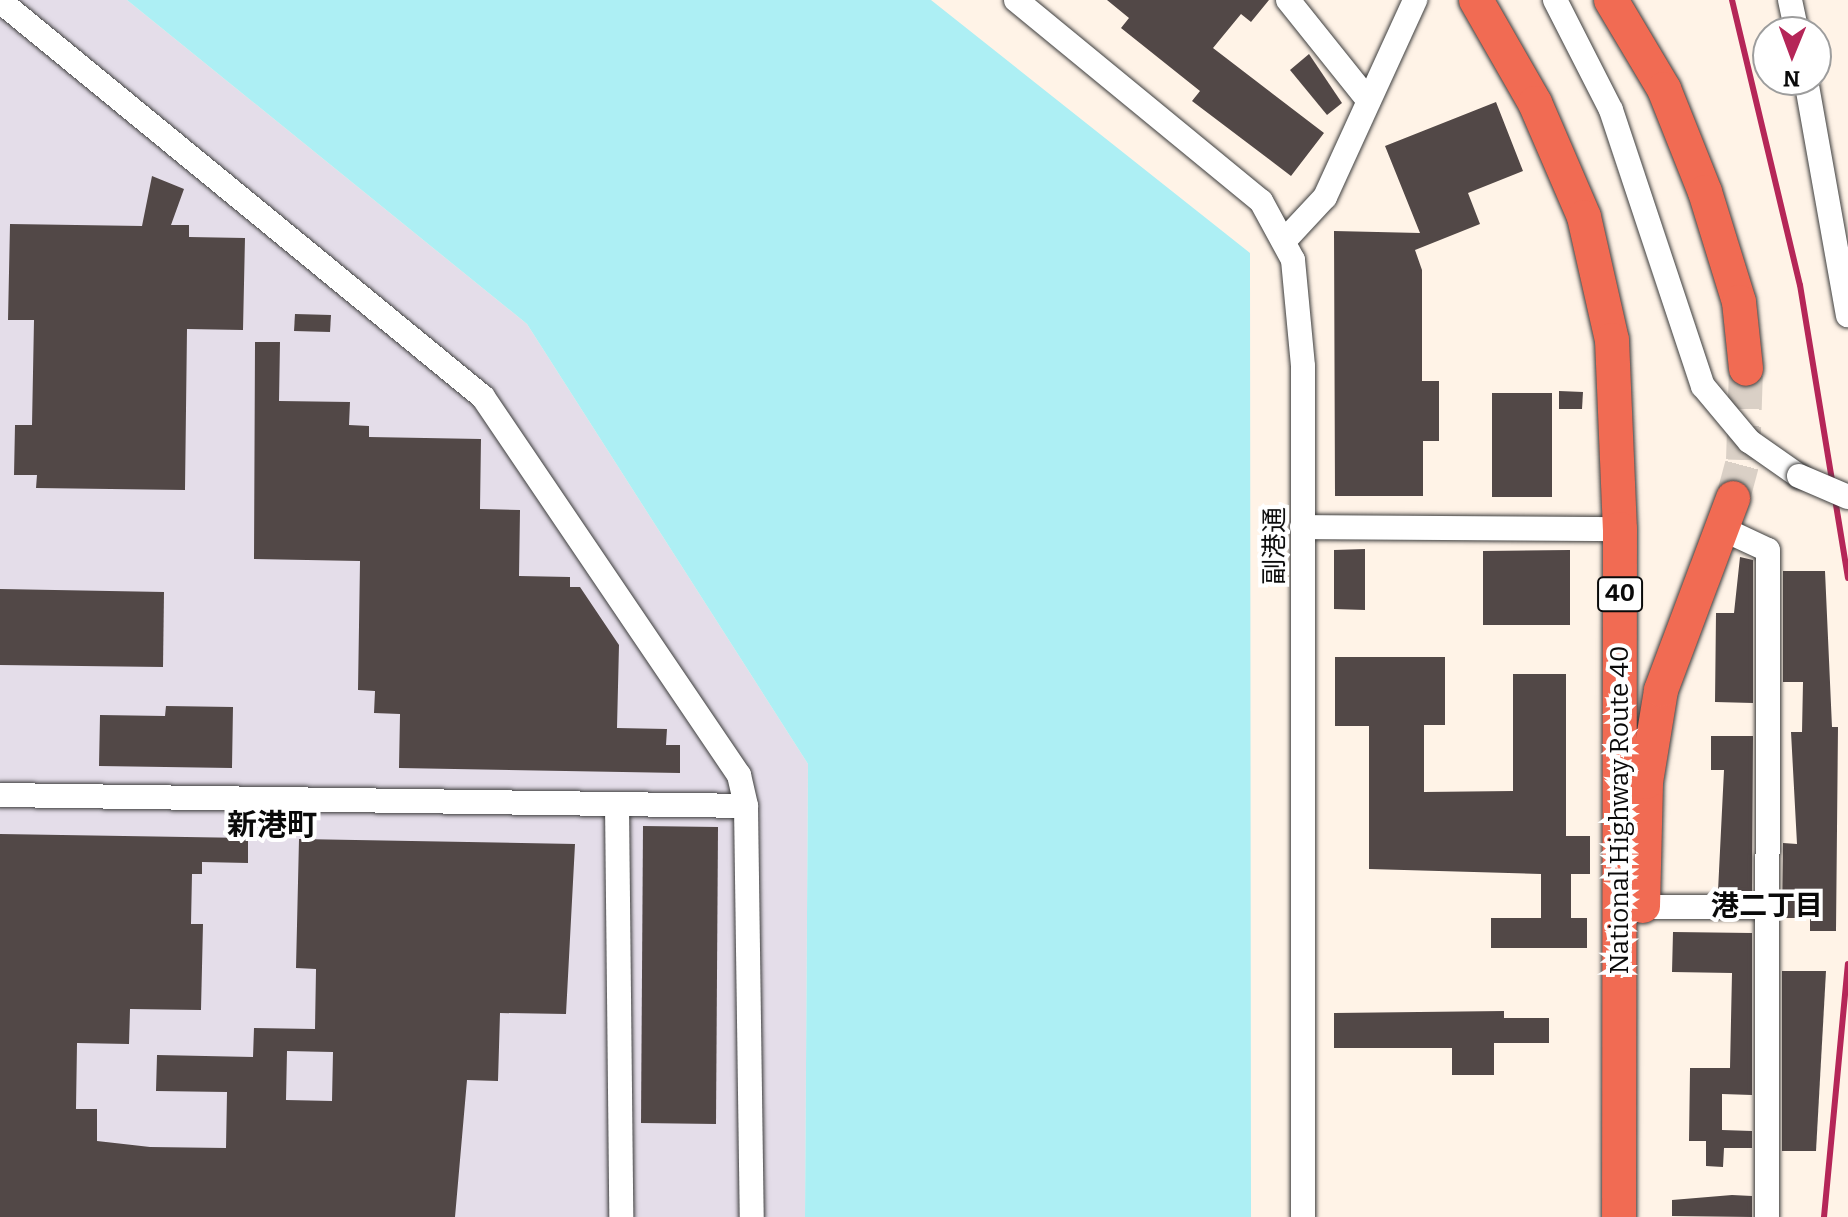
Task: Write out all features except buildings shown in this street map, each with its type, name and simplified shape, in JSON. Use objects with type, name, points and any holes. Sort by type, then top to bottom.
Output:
[{"type":"highway","name":"National Highway Route 40","points":[[1476,0],[1558,153],[1601,279],[1618,402],[1619,1217]]},
{"type":"highway","points":[[1611,0],[1664,89],[1705,192],[1739,302],[1746,369]]},
{"type":"highway","name":"National Highway Route 40","points":[[1642,1217],[1646,782],[1661,690],[1729,514]]},
{"type":"street","points":[[1288,0],[1369,101]]},
{"type":"street","points":[[1284,241],[1325,197],[1415,0]]},
{"type":"street","points":[[1540,0],[1578,45]]},
{"type":"street","points":[[1555,0],[1621,136],[1703,386],[1749,441],[1799,476],[1848,497]]},
{"type":"street","points":[[0,1],[483,397],[739,775],[746,806],[752,1217]]},
{"type":"street","name":"副港通","points":[[1022,2],[1244,185],[1284,241],[1302,324],[1303,1217]]},
{"type":"street","points":[[1809,96],[1848,315]]},
{"type":"street","points":[[1729,514],[1768,550],[1770,907],[1767,1217]]},
{"type":"street","points":[[1302,527],[1620,529]]},
{"type":"street","points":[[0,795],[746,806]]},
{"type":"street","points":[[617,804],[621,1217]]},
{"type":"street","points":[[1643,907],[1770,907]]},
{"type":"shaded area","points":[[0,0],[127,0],[527,324],[808,764],[805,1217],[0,1217]]},
{"type":"water","points":[[127,0],[931,0],[1250,253],[1251,1217],[805,1217],[808,764],[527,324]]},
{"type":"tunnel","points":[[1733,498],[1743,460],[1746,369]]},
{"type":"railway","points":[[1732,0],[1800,285],[1848,578]]},
{"type":"railway","points":[[1824,1217],[1848,964]]},
{"type":"district","name":"新港町","points":[[272,825]]},
{"type":"district","name":"港二丁目","points":[[1767,906]]}]
